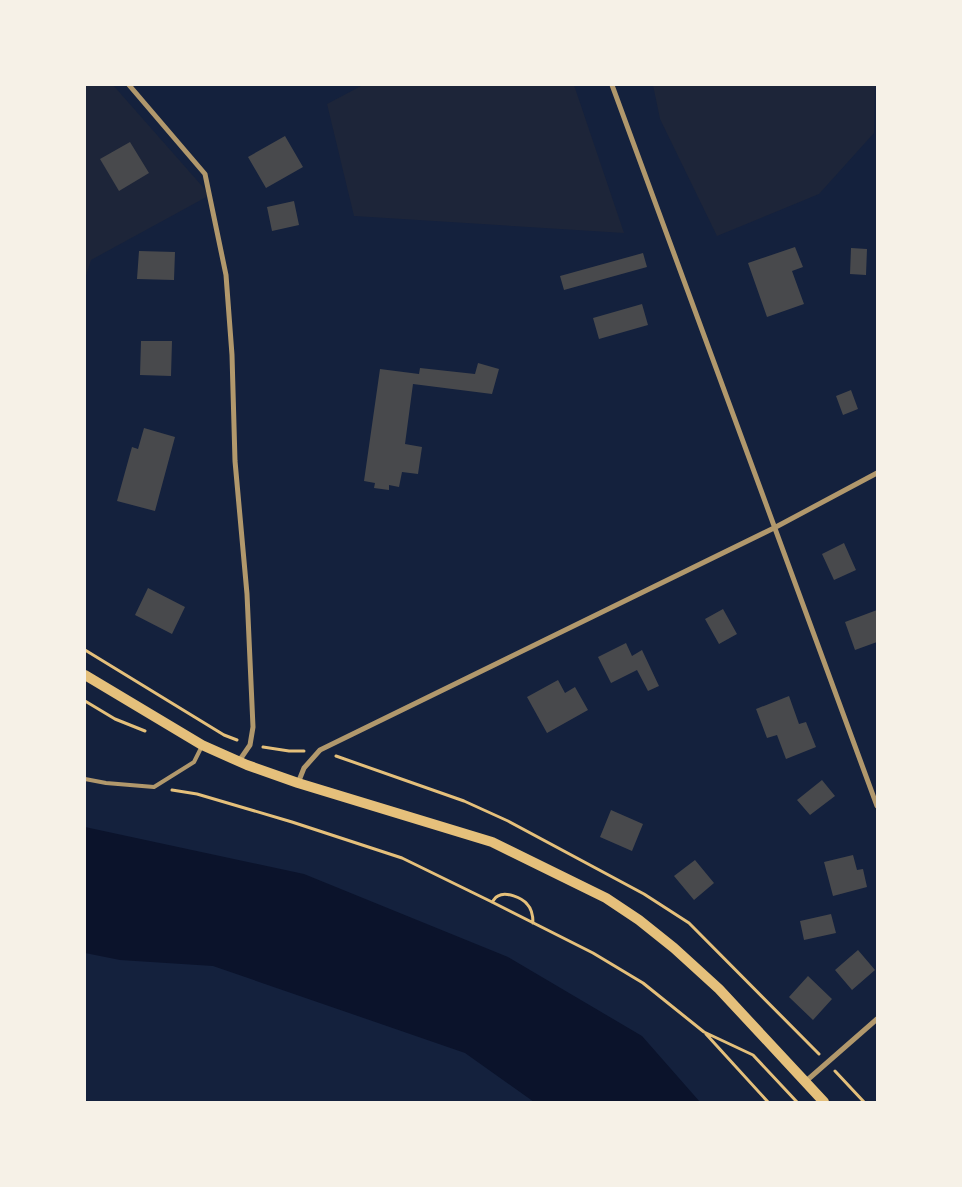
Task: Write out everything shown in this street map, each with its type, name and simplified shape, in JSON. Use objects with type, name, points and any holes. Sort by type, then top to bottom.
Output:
[{"type":"main road","points":[[85,675],[202,745],[239,761],[298,783],[492,842],[606,898],[639,920],[674,948],[712,983],[824,1102]]},
{"type":"street","points":[[129,85],[205,174],[226,275],[232,355],[235,461],[247,594],[253,727],[250,744],[239,761]]},
{"type":"street","points":[[612,85],[877,806]]},
{"type":"street","points":[[298,783],[304,768],[320,750],[774,528],[877,473]]},
{"type":"street","points":[[805,1082],[877,1019]]},
{"type":"lane","points":[[85,779],[106,783],[154,787],[194,762],[202,745]]},
{"type":"path","points":[[85,650],[224,735],[250,744]]},
{"type":"path","points":[[85,702],[115,719],[151,733]]},
{"type":"path","points":[[154,787],[197,794],[292,822],[402,858],[593,953],[643,983],[704,1032],[768,1102]]},
{"type":"path","points":[[492,902],[498,896],[507,894],[519,898],[528,904],[533,923]]},
{"type":"path","points":[[704,1032],[753,1054],[797,1102]]},
{"type":"shaded area","points":[[85,85],[113,85],[210,195],[91,260],[85,279]]},
{"type":"shaded area","points":[[363,85],[574,85],[624,233],[354,216],[327,104]]},
{"type":"shaded area","points":[[653,85],[875,85],[874,133],[819,194],[717,236],[660,119]]},
{"type":"shaded area","points":[[85,827],[304,874],[508,957],[642,1036],[700,1102],[534,1102],[465,1053],[213,966],[120,960],[85,953]]},
{"type":"building","points":[[285,136],[303,167],[266,188],[248,157]]},
{"type":"building","points":[[130,142],[149,173],[119,191],[100,159]]},
{"type":"building","points":[[294,201],[299,225],[272,231],[267,207]]},
{"type":"building","points":[[795,247],[803,267],[792,271],[804,304],[767,317],[748,263]]},
{"type":"building","points":[[851,248],[867,249],[866,275],[850,274]]},
{"type":"building","points":[[139,251],[175,252],[174,280],[137,279]]},
{"type":"building","points":[[643,253],[647,267],[564,290],[560,276]]},
{"type":"building","points":[[642,304],[648,325],[599,339],[593,318]]},
{"type":"building","points":[[141,341],[172,341],[171,376],[140,375]]},
{"type":"building","points":[[478,363],[499,369],[492,394],[413,384],[405,444],[422,447],[418,474],[402,472],[399,487],[389,485],[389,490],[374,488],[375,483],[364,481],[380,369],[419,374],[420,368],[475,374]]},
{"type":"building","points":[[851,390],[858,409],[843,415],[836,396]]},
{"type":"building","points":[[144,428],[175,437],[155,511],[117,501],[132,447],[138,449]]},
{"type":"building","points":[[844,543],[856,570],[834,580],[822,554]]},
{"type":"building","points":[[148,588],[185,607],[172,634],[135,615]]},
{"type":"building","points":[[723,609],[737,634],[719,644],[705,619]]},
{"type":"building","points":[[877,610],[877,642],[855,650],[845,622]]},
{"type":"building","points":[[626,643],[632,656],[642,650],[659,686],[648,691],[637,670],[611,683],[598,657]]},
{"type":"building","points":[[558,680],[565,693],[575,687],[588,710],[547,733],[527,697]]},
{"type":"building","points":[[789,696],[799,724],[806,722],[816,747],[786,759],[777,735],[767,738],[756,709]]},
{"type":"building","points":[[822,780],[835,796],[810,815],[797,800]]},
{"type":"building","points":[[611,810],[643,824],[632,851],[600,837]]},
{"type":"building","points":[[853,855],[857,870],[863,869],[867,887],[833,896],[824,862]]},
{"type":"building","points":[[695,860],[714,883],[694,900],[674,876]]},
{"type":"building","points":[[831,914],[836,933],[804,940],[800,921]]},
{"type":"building","points":[[858,950],[875,970],[852,990],[835,970]]},
{"type":"building","points":[[808,976],[832,999],[813,1020],[789,997]]}]
